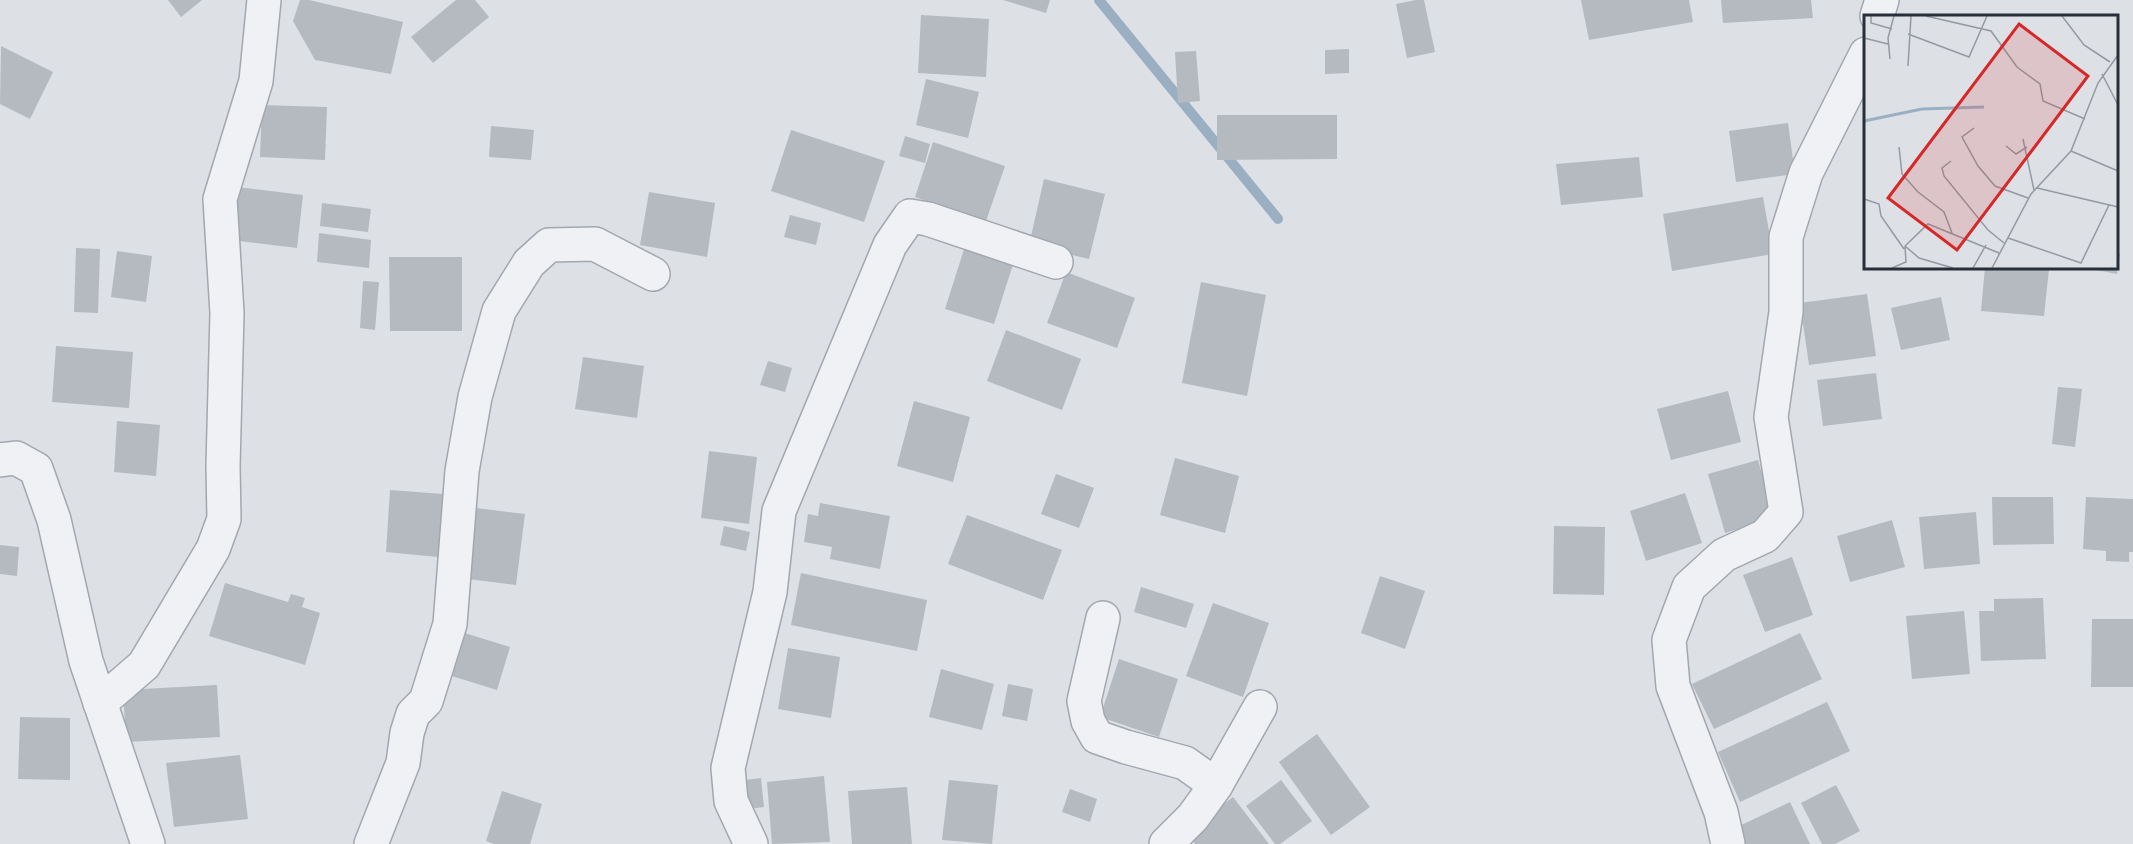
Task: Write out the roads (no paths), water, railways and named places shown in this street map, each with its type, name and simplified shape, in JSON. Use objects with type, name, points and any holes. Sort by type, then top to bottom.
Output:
[{"type":"street","points":[[100,703],[144,665],[213,549],[224,519],[223,466],[228,313],[220,199],[256,81],[264,0]]},
{"type":"street","points":[[1877,15],[1882,0]]},
{"type":"street","points":[[1728,844],[1721,812],[1673,686],[1669,640],[1689,587],[1724,555],[1765,536],[1786,512],[1771,417],[1786,312],[1786,237],[1806,173],[1864,58]]},
{"type":"street","points":[[751,844],[731,801],[728,768],[770,592],[779,511],[890,245],[910,216],[928,219],[1056,262]]},
{"type":"street","points":[[371,844],[403,763],[407,733],[414,714],[426,701],[450,624],[462,471],[476,397],[499,311],[529,263],[549,244],[595,244],[653,274]]},
{"type":"street","points":[[0,460],[16,458],[36,469],[54,520],[86,661],[148,844]]},
{"type":"street","points":[[1103,618],[1084,701],[1088,721],[1097,737],[1185,763],[1216,785]]},
{"type":"street","points":[[1166,844],[1193,817],[1216,785],[1260,707]]},
{"type":"waterway","points":[[1099,0],[1278,219]]}]
